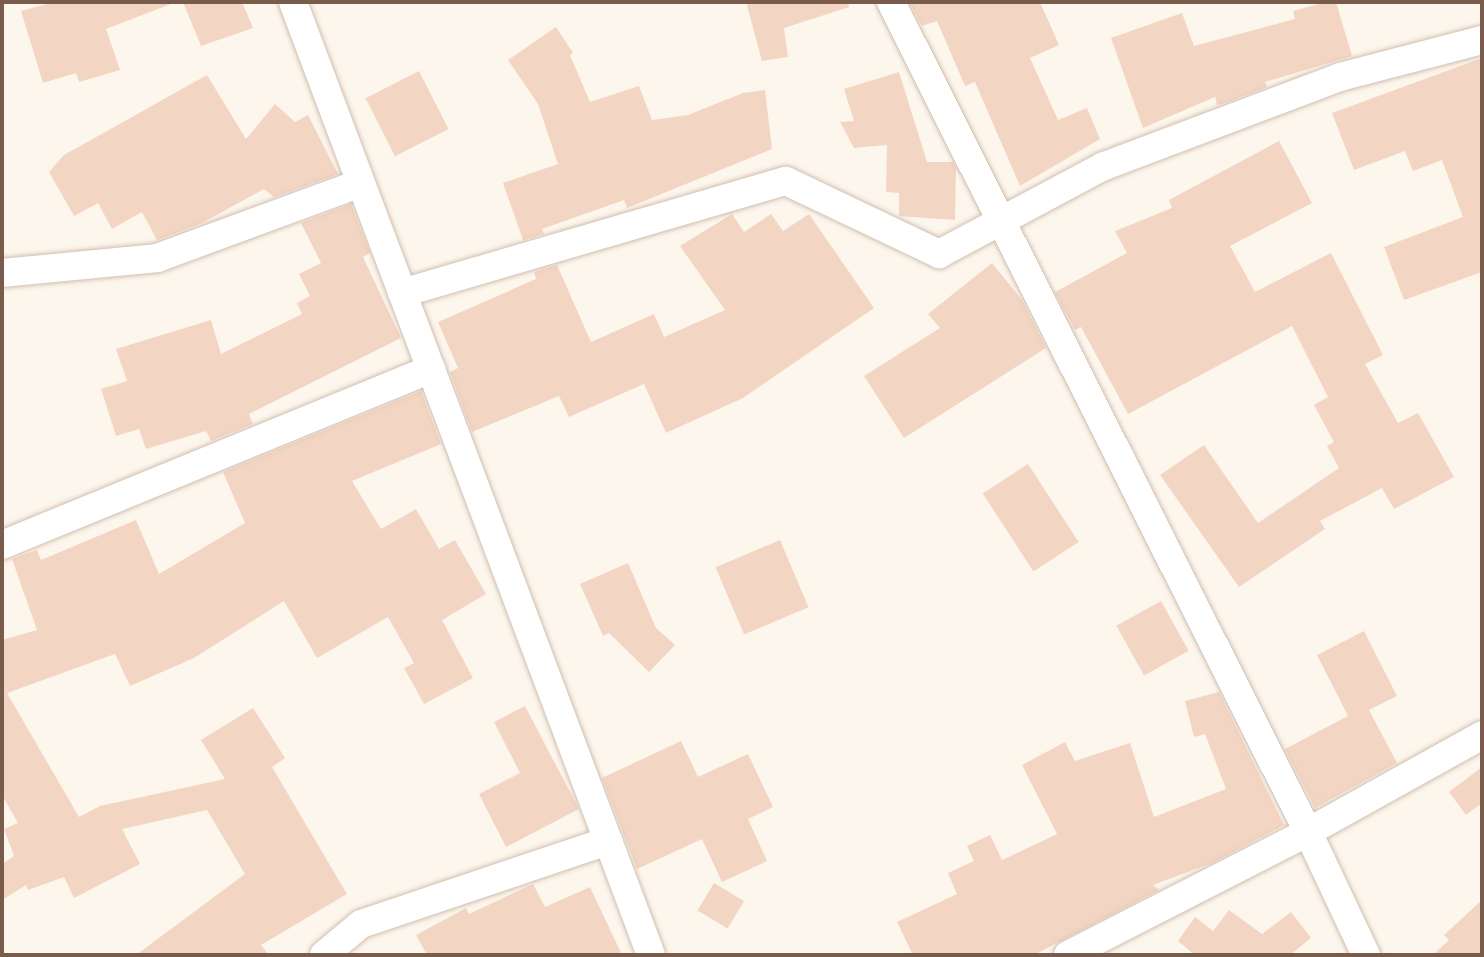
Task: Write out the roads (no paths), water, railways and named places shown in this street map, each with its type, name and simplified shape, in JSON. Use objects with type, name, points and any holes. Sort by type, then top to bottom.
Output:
[{"type":"street","points":[[293,2],[651,955]]},
{"type":"street","points":[[891,2],[1003,220],[1308,832],[1366,955]]},
{"type":"street","points":[[402,293],[786,181],[939,254],[1102,167],[1328,82],[1482,40]]},
{"type":"street","points":[[2,273],[157,258],[361,183]]},
{"type":"street","points":[[2,545],[431,369]]},
{"type":"street","points":[[1068,955],[1308,832],[1482,735]]},
{"type":"street","points":[[324,955],[361,924],[608,841]]}]
